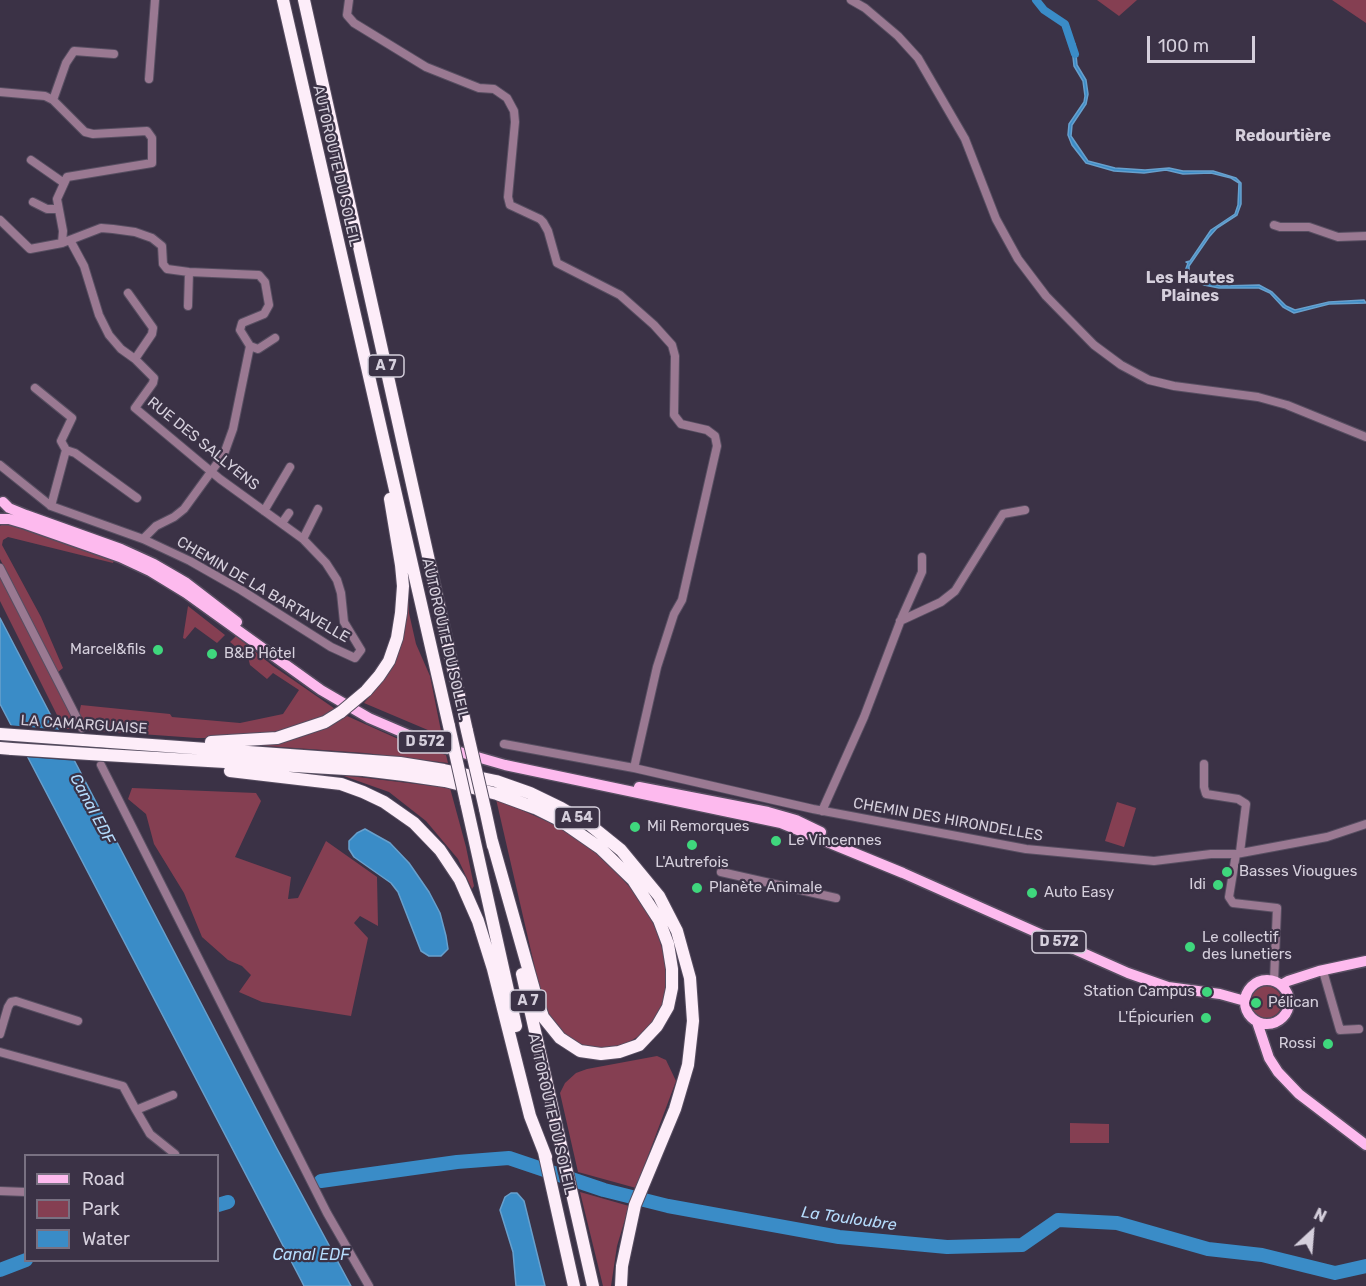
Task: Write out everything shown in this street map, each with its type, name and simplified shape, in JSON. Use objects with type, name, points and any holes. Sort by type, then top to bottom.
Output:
[{"type":"highway","name":"AUTOROUTE DU SOLEIL","points":[[283,0],[574,1286]]},
{"type":"highway","name":"AUTOROUTE DU SOLEIL","points":[[304,0],[593,1286]]},
{"type":"highway","points":[[170,743],[277,738],[325,722],[366,691],[389,660],[397,638],[403,586],[397,536],[369,376]]},
{"type":"highway","name":"LA CAMARGUAISE","points":[[1,731],[170,743]]},
{"type":"highway","name":"A 54","points":[[170,743],[400,763],[465,774],[530,794],[561,808],[590,825],[621,850],[659,896],[676,931],[690,978],[693,1021],[688,1065],[675,1109],[635,1206],[622,1266],[621,1286]]},
{"type":"highway","name":"LA CAMARGUAISE","points":[[6,748],[103,760],[147,758]]},
{"type":"highway","points":[[147,758],[340,784],[384,802],[426,834],[460,880],[478,921],[493,969],[530,1116],[546,1157]]},
{"type":"highway","name":"A 54","points":[[147,758],[363,770],[415,776],[497,794],[535,808],[561,821],[600,848],[633,880],[650,904],[668,944],[672,969],[672,988],[668,1007],[657,1026],[639,1045],[619,1052],[602,1054],[580,1051],[560,1038],[543,1017],[492,841]]},
{"type":"main road","points":[[0,517],[1,499]]},
{"type":"main road","name":"D 572","points":[[1,499],[9,508],[121,549],[154,564],[185,582],[212,602],[275,657]]},
{"type":"main road","name":"D 572","points":[[0,517],[120,557],[150,571],[186,593],[321,690],[369,718],[425,742],[505,765],[766,820],[861,855],[1128,973],[1168,987],[1220,994],[1245,1001]]},
{"type":"main road","name":"D 572","points":[[594,782],[640,787],[727,802],[796,820],[861,855]]},
{"type":"main road","points":[[1366,961],[1278,983],[1260,981],[1248,990],[1245,1001],[1248,1013],[1257,1022],[1273,1065],[1288,1083],[1366,1145]]},
{"type":"main road","points":[[1288,997],[1301,976]]},
{"type":"main road","points":[[1257,1022],[1269,1024],[1282,1017],[1289,1005],[1288,997],[1278,983]]},
{"type":"main road","name":"D 572","points":[[1220,994],[1248,990]]},
{"type":"main road","points":[[1263,1043],[1269,1024]]},
{"type":"street","points":[[149,79],[155,0]]},
{"type":"street","points":[[349,0],[346,9],[349,19],[416,61],[447,77],[479,88],[494,89],[507,98],[514,111],[515,122],[508,197],[510,205],[543,222],[548,231],[556,263],[620,295],[654,325],[672,345],[675,356],[674,415],[681,424],[707,430],[715,436],[717,446],[682,600],[674,614],[657,667],[634,768]]},
{"type":"street","points":[[851,0],[865,8],[898,36],[918,58],[965,139],[996,219],[1018,259],[1046,296],[1094,345],[1121,365],[1149,380],[1174,386],[1258,397],[1287,405],[1366,437]]},
{"type":"street","points":[[53,100],[66,63],[74,51],[114,54]]},
{"type":"street","points":[[0,92],[45,96],[53,100],[85,132],[93,134],[147,131],[152,138],[152,163],[67,177],[57,199],[66,241]]},
{"type":"street","points":[[30,160],[64,183]]},
{"type":"street","points":[[33,202],[47,209],[58,209]]},
{"type":"street","points":[[0,220],[30,249],[66,241],[101,228],[135,232],[152,238],[162,246],[163,264],[167,269],[259,275],[265,282],[269,304],[264,314],[242,323],[240,330],[250,346],[258,349],[275,338]]},
{"type":"street","points":[[1274,225],[1310,227],[1338,237],[1366,236]]},
{"type":"street","name":"RUE DES SALLYENS","points":[[66,241],[84,266],[99,315],[109,335],[121,350],[135,359],[154,378],[153,383],[135,408],[220,479],[303,539],[326,563],[337,580],[341,593],[344,622],[361,650],[355,658]]},
{"type":"street","points":[[188,306],[189,272]]},
{"type":"street","points":[[128,293],[153,328],[152,334],[135,359]]},
{"type":"street","points":[[143,539],[156,526],[184,509],[224,454],[233,429],[250,346]]},
{"type":"street","points":[[35,388],[72,418],[61,441],[66,450],[75,453],[137,498]]},
{"type":"street","points":[[51,506],[66,450]]},
{"type":"street","name":"CHEMIN DE LA BARTAVELLE","points":[[0,465],[51,506],[143,539],[190,561],[331,647],[355,658]]},
{"type":"street","points":[[264,511],[290,467]]},
{"type":"street","points":[[303,539],[318,509]]},
{"type":"street","points":[[900,621],[941,602],[955,591],[1003,514],[1025,510]]},
{"type":"street","points":[[282,523],[289,513]]},
{"type":"street","points":[[822,811],[864,717],[900,621],[922,572],[922,557]]},
{"type":"street","points":[[0,568],[77,735]]},
{"type":"street","name":"CHEMIN DES HIRONDELLES","points":[[504,744],[634,768],[822,811],[1026,849],[1154,861],[1238,853],[1327,837],[1366,824]]},
{"type":"street","points":[[103,760],[327,1213],[369,1286]]},
{"type":"street","points":[[1204,764],[1206,794],[1238,799],[1246,804],[1229,897],[1233,903],[1278,908],[1278,983]]},
{"type":"street","points":[[727,802],[730,790]]},
{"type":"street","points":[[721,872],[836,898]]},
{"type":"street","points":[[1323,970],[1340,1030],[1359,1029]]},
{"type":"street","points":[[0,1034],[8,1007],[11,1002],[16,1001],[78,1021]]},
{"type":"street","points":[[0,1052],[123,1086],[150,1134],[175,1154]]},
{"type":"street","points":[[136,1110],[173,1095]]},
{"type":"street","points":[[0,1191],[24,1192]]},
{"type":"green space","points":[[1097,0],[1137,0],[1119,16]]},
{"type":"green space","points":[[1332,0],[1366,0],[1366,23]]},
{"type":"green space","points":[[4,523],[114,560],[113,563],[8,537],[3,540],[2,545],[41,617],[63,668],[58,672],[0,559],[0,526]]},
{"type":"green space","points":[[0,576],[78,729],[64,729],[0,601]]},
{"type":"green space","points":[[408,586],[409,613],[416,644],[430,676],[442,736],[364,703],[377,688]]},
{"type":"green space","points":[[188,606],[225,635],[217,643],[195,627],[185,639],[183,638]]},
{"type":"green space","points":[[236,636],[273,666],[338,711],[282,734],[230,738],[197,738],[84,730],[78,718],[81,705],[240,723],[283,714],[299,690],[273,673],[267,679],[250,665],[248,657],[230,642]]},
{"type":"green space","points":[[347,716],[396,738],[446,755],[448,763],[365,753],[253,745],[298,738]]},
{"type":"green space","points":[[341,775],[450,788],[466,847],[474,886],[472,889],[458,859],[426,821],[389,792]]},
{"type":"green space","points":[[132,788],[256,793],[261,801],[235,857],[291,877],[288,899],[298,898],[326,841],[377,877],[378,926],[360,916],[354,923],[368,938],[351,1016],[262,1002],[239,992],[251,975],[242,966],[228,960],[202,937],[184,893],[154,844],[146,814],[128,799]]},
{"type":"green space","points":[[496,799],[558,826],[599,854],[638,896],[647,912],[656,929],[666,961],[666,991],[663,1004],[652,1023],[642,1034],[629,1042],[616,1047],[584,1046],[558,1029],[551,1019],[543,1003]]},
{"type":"green space","points":[[1117,802],[1136,808],[1124,847],[1105,841]]},
{"type":"green space","points":[[1266,986],[1277,991],[1282,1002],[1277,1013],[1266,1018],[1255,1013],[1250,1002],[1255,991]]},
{"type":"green space","points":[[657,1056],[666,1060],[676,1081],[636,1188],[578,1172],[560,1093],[565,1083],[576,1073],[587,1069]]},
{"type":"green space","points":[[1070,1123],[1109,1124],[1109,1143],[1070,1143]]},
{"type":"green space","points":[[580,1192],[629,1206],[617,1246],[611,1286],[603,1286]]},
{"type":"water","points":[[1071,39],[1075,44],[1077,65],[1086,80],[1088,94],[1086,104],[1072,125],[1071,136],[1088,161],[1115,168],[1213,171],[1236,178],[1241,183],[1241,204],[1237,215],[1217,228],[1209,237],[1189,266],[1189,275],[1221,286],[1259,285],[1272,292],[1286,306],[1295,310],[1329,302],[1364,300],[1366,303],[1329,304],[1294,313],[1283,307],[1270,293],[1259,288],[1219,288],[1204,285],[1188,277],[1185,271],[1188,263],[1186,262],[1190,261],[1211,230],[1235,214],[1238,205],[1239,183],[1231,178],[1211,173],[1183,174],[1166,170],[1144,173],[1114,171],[1086,163],[1072,145],[1068,135],[1069,124],[1084,102],[1085,96],[1083,81],[1074,66]]},
{"type":"water","name":"Canal EDF","points":[[0,618],[351,1286],[304,1286],[0,704]]},
{"type":"water","points":[[365,829],[390,843],[409,863],[429,892],[440,913],[446,936],[448,949],[441,956],[429,956],[421,951],[398,892],[391,883],[354,857],[349,849],[349,841]]},
{"type":"water","points":[[511,1193],[517,1193],[524,1201],[545,1286],[516,1286],[513,1252],[500,1210],[505,1197]]},
{"type":"pier","points":[[8,725],[62,730],[78,761],[24,757]]},
{"type":"waterway","points":[[1036,0],[1044,10],[1065,24],[1075,54]]},
{"type":"waterway","name":"La Touloubre","points":[[321,1181],[457,1162],[509,1158],[604,1190],[668,1206],[839,1237],[947,1247],[1022,1245],[1058,1220],[1117,1223],[1208,1249],[1262,1255],[1335,1273],[1366,1266]]},
{"type":"waterway","name":"La Touloubre","points":[[219,1205],[228,1202]]},
{"type":"waterway","name":"La Touloubre","points":[[0,1270],[24,1261]]},
{"type":"place","name":"Marcel&fils","points":[[158,650]]},
{"type":"place","name":"B&B Hôtel","points":[[212,654]]},
{"type":"place","name":"Mil Remorques","points":[[635,827]]},
{"type":"place","name":"Le Vincennes","points":[[776,841]]},
{"type":"place","name":"L'Autrefois","points":[[692,845]]},
{"type":"place","name":"Basses Viougues","points":[[1227,872]]},
{"type":"place","name":"Idi","points":[[1218,885]]},
{"type":"place","name":"Planète Animale","points":[[697,888]]},
{"type":"place","name":"Auto Easy","points":[[1032,893]]},
{"type":"place","name":"Le collectif des lunetiers","points":[[1190,947]]},
{"type":"place","name":"Station Campus","points":[[1207,992]]},
{"type":"place","name":"Pélican","points":[[1256,1003]]},
{"type":"place","name":"L'Épicurien","points":[[1206,1018]]},
{"type":"place","name":"Rossi","points":[[1328,1044]]},
{"type":"district","name":"Redourtière","points":[[1283,136]]},
{"type":"district","name":"Les Hautes Plaines","points":[[1190,287]]}]
